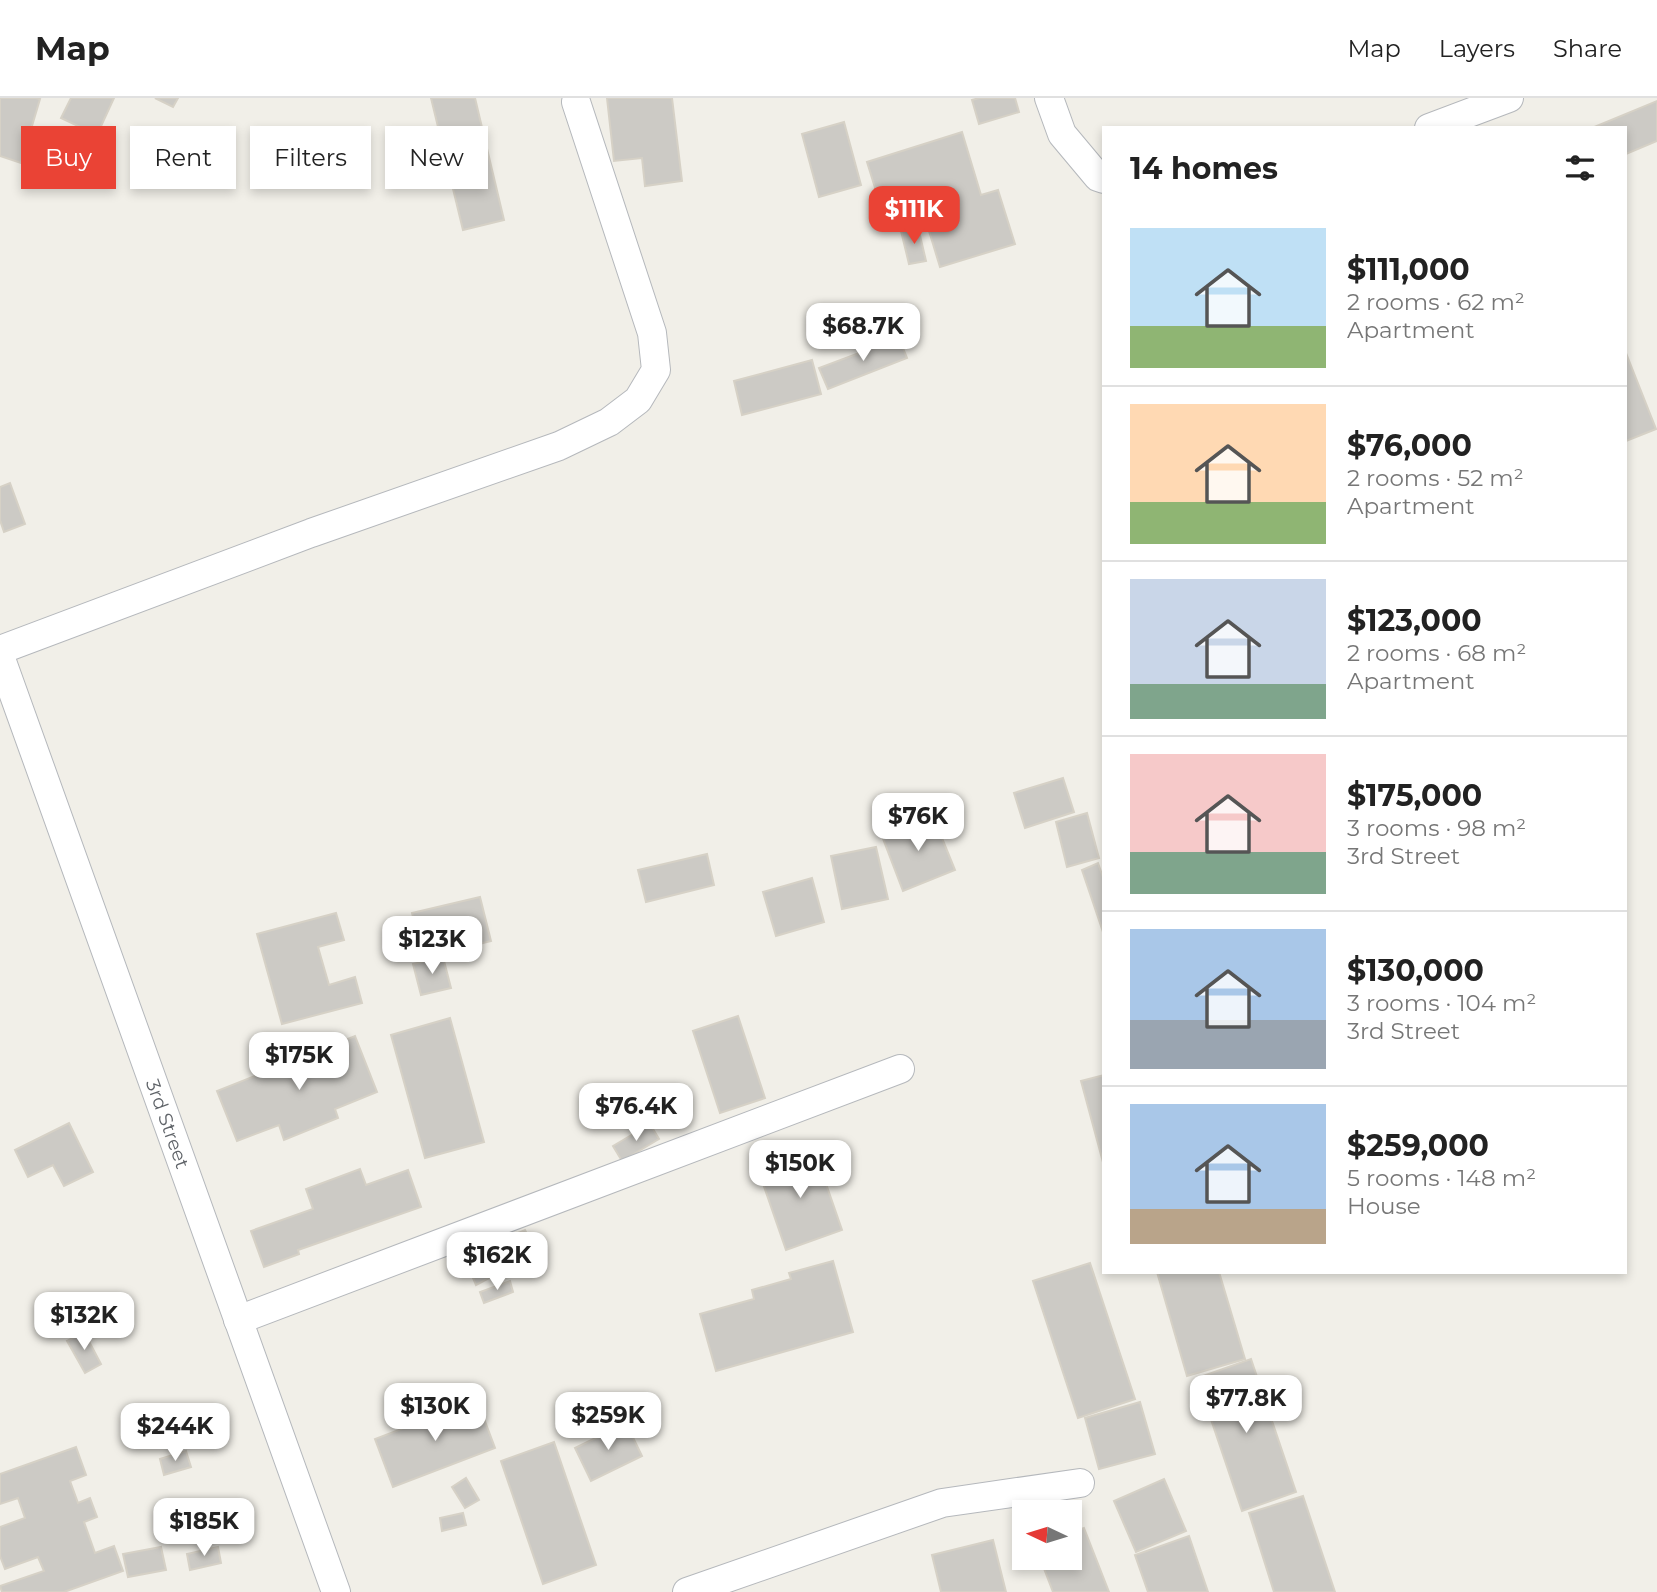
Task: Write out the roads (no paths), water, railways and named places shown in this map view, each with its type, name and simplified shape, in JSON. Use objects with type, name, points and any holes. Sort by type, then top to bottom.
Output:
[{"type":"street","points":[[1049,98],[1062,134],[1102,178]]},
{"type":"street","points":[[1434,126],[1509,98]]},
{"type":"street","points":[[0,650],[324,528],[559,446],[609,422],[638,400],[656,370],[652,333],[576,102]]},
{"type":"street","name":"3rd Street","points":[[0,656],[336,1592]]},
{"type":"street","points":[[239,1320],[900,1069]]},
{"type":"street","points":[[687,1592],[942,1503],[1080,1483]]}]
